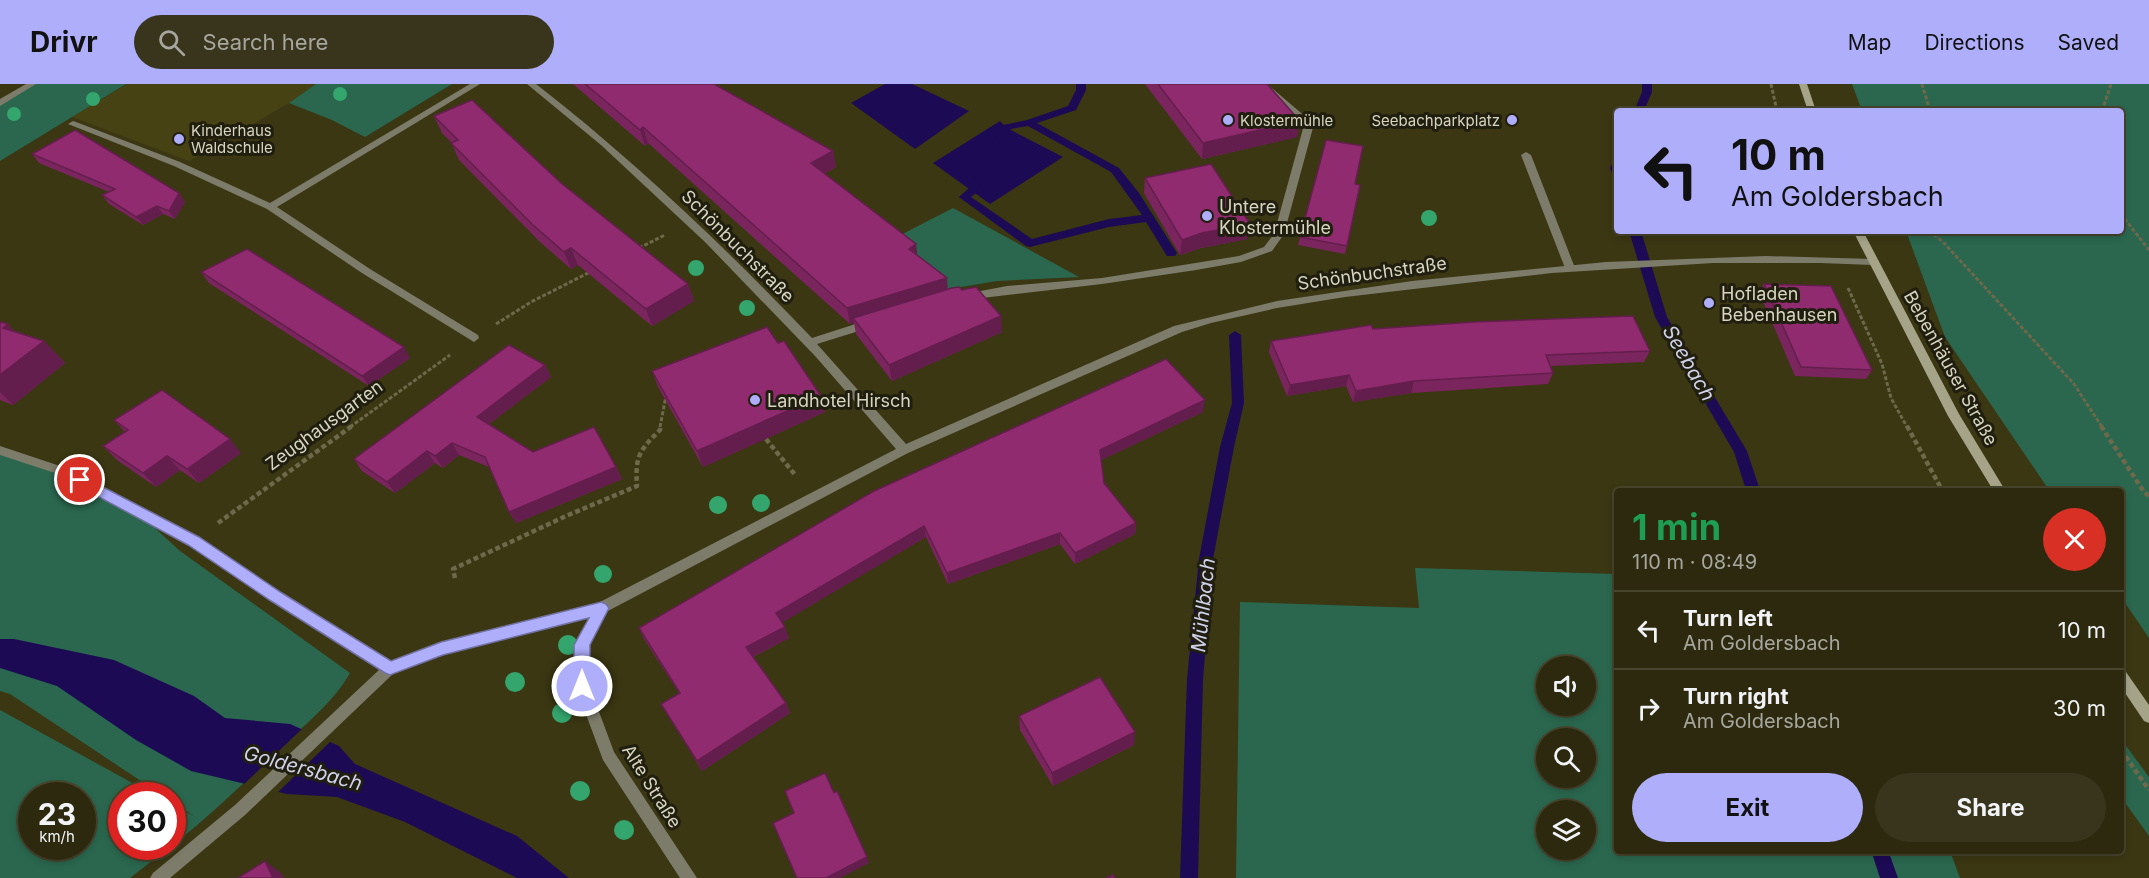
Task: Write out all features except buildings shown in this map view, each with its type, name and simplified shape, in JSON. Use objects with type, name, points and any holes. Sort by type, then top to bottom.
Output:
[{"type":"main road","points":[[1803,84],[1811,108]]},
{"type":"main road","name":"Bebenhäuser Straße","points":[[1859,234],[1954,416],[1998,488]]},
{"type":"main road","points":[[2124,680],[2149,717]]},
{"type":"street","points":[[0,103],[32,84]]},
{"type":"street","points":[[270,207],[476,84]]},
{"type":"street","name":"Schönbuchstraße","points":[[531,84],[627,163],[690,223],[809,342],[904,450]]},
{"type":"street","points":[[952,299],[1173,270],[1241,259],[1268,249],[1279,234],[1309,124],[1262,84]]},
{"type":"street","points":[[73,124],[177,164],[270,207],[366,271],[474,338]]},
{"type":"street","points":[[1526,155],[1570,268]]},
{"type":"street","name":"Schönbuchstraße","points":[[390,668],[441,648],[601,608],[904,450],[1135,346],[1178,329],[1221,316],[1327,296],[1570,268],[1674,262],[1835,260],[1873,262]]},
{"type":"street","points":[[809,342],[884,318]]},
{"type":"street","points":[[0,450],[62,471],[194,541],[286,603],[390,668],[240,810],[158,878]]},
{"type":"street","name":"Alte Straße","points":[[601,608],[582,645],[582,686],[608,755],[689,878]]},
{"type":"path","points":[[1771,84],[1776,108]]},
{"type":"path","points":[[1922,84],[1929,108]]},
{"type":"path","points":[[2103,108],[2111,84]]},
{"type":"path","points":[[2124,218],[2149,250]]},
{"type":"path","points":[[633,251],[690,223]]},
{"type":"path","points":[[1933,234],[1944,242],[2074,384],[2144,492],[2149,496]]},
{"type":"path","points":[[1835,260],[1882,364],[1891,398],[1941,488]]},
{"type":"path","name":"Zeughausgarten","points":[[194,541],[474,338],[531,302],[593,270]]},
{"type":"path","points":[[455,578],[453,569],[566,516],[637,486],[636,466],[640,450],[660,430],[666,395]]},
{"type":"path","points":[[766,439],[813,498]]},
{"type":"path","points":[[2124,754],[2149,790]]},
{"type":"shaded area","name":"Kinderhaus Waldschule","points":[[127,84],[316,84],[289,103],[189,161],[72,117]]},
{"type":"green space","points":[[32,84],[126,84],[0,161],[0,103]]},
{"type":"green space","points":[[316,84],[452,84],[365,137],[332,120],[289,103]]},
{"type":"green space","points":[[1852,84],[2149,84],[2149,638],[2124,601],[2124,488],[2048,488],[1945,337],[1907,234],[2124,234],[2124,108],[1861,108]]},
{"type":"green space","points":[[953,208],[1079,277],[997,281],[943,290],[883,244]]},
{"type":"green space","points":[[0,450],[62,471],[132,507],[180,551],[350,673],[336,694],[319,712],[186,834],[186,812],[194,816],[186,811],[186,782],[142,782],[10,694],[0,691]]},
{"type":"green space","points":[[1415,568],[1614,574],[1614,854],[1951,854],[1960,878],[1236,878],[1240,602],[1419,608]]},
{"type":"green space","points":[[0,710],[130,782],[108,782],[108,860],[153,860],[130,878],[0,878]]},
{"type":"green space","points":[[2124,743],[2149,777],[2149,836],[2124,801]]},
{"type":"water","points":[[885,84],[912,84],[969,111],[915,149],[851,103]]},
{"type":"water","points":[[1000,121],[1007,128],[1063,157],[990,204],[933,163]]},
{"type":"water","name":"Goldersbach","points":[[0,639],[14,639],[114,660],[194,696],[225,718],[290,724],[339,746],[355,764],[517,836],[569,878],[517,878],[405,822],[337,797],[287,794],[191,771],[136,740],[57,686],[0,668]]},
{"type":"pier","points":[[304,727],[332,740],[276,794],[242,786]]},
{"type":"waterway","name":"Mühlbach","points":[[1029,123],[1072,108],[1081,90],[1081,84]]},
{"type":"waterway","name":"Seebach","points":[[1640,108],[1647,92],[1647,84]]},
{"type":"waterway","name":"Mühlbach","points":[[998,143],[1007,127],[1029,123]]},
{"type":"waterway","name":"Mühlbach","points":[[1029,123],[1115,170],[1135,195],[1171,253]]},
{"type":"waterway","name":"Mühlbach","points":[[981,175],[972,191],[964,197],[1030,243],[1109,223],[1149,218]]},
{"type":"waterway","name":"Seebach","points":[[1636,234],[1661,317],[1740,451],[1752,488]]},
{"type":"waterway","name":"Mühlbach","points":[[1189,878],[1195,679],[1206,559],[1227,447],[1238,403],[1235,335]]},
{"type":"waterway","name":"Seebach","points":[[1880,854],[1889,878]]},
{"type":"place","name":"Klostermühle","points":[[1228,120]]},
{"type":"place","name":"Seebachparkplatz","points":[[1512,120]]},
{"type":"place","name":"Kinderhaus Waldschule","points":[[179,139]]},
{"type":"place","name":"Untere Klostermühle","points":[[1207,216]]},
{"type":"place","name":"Hofladen Bebenhausen","points":[[1709,303]]},
{"type":"place","name":"Landhotel Hirsch","points":[[755,400]]},
{"type":"route","points":[[80,480],[194,541],[276,597],[390,668],[441,648],[601,608],[582,645],[582,686]]}]
